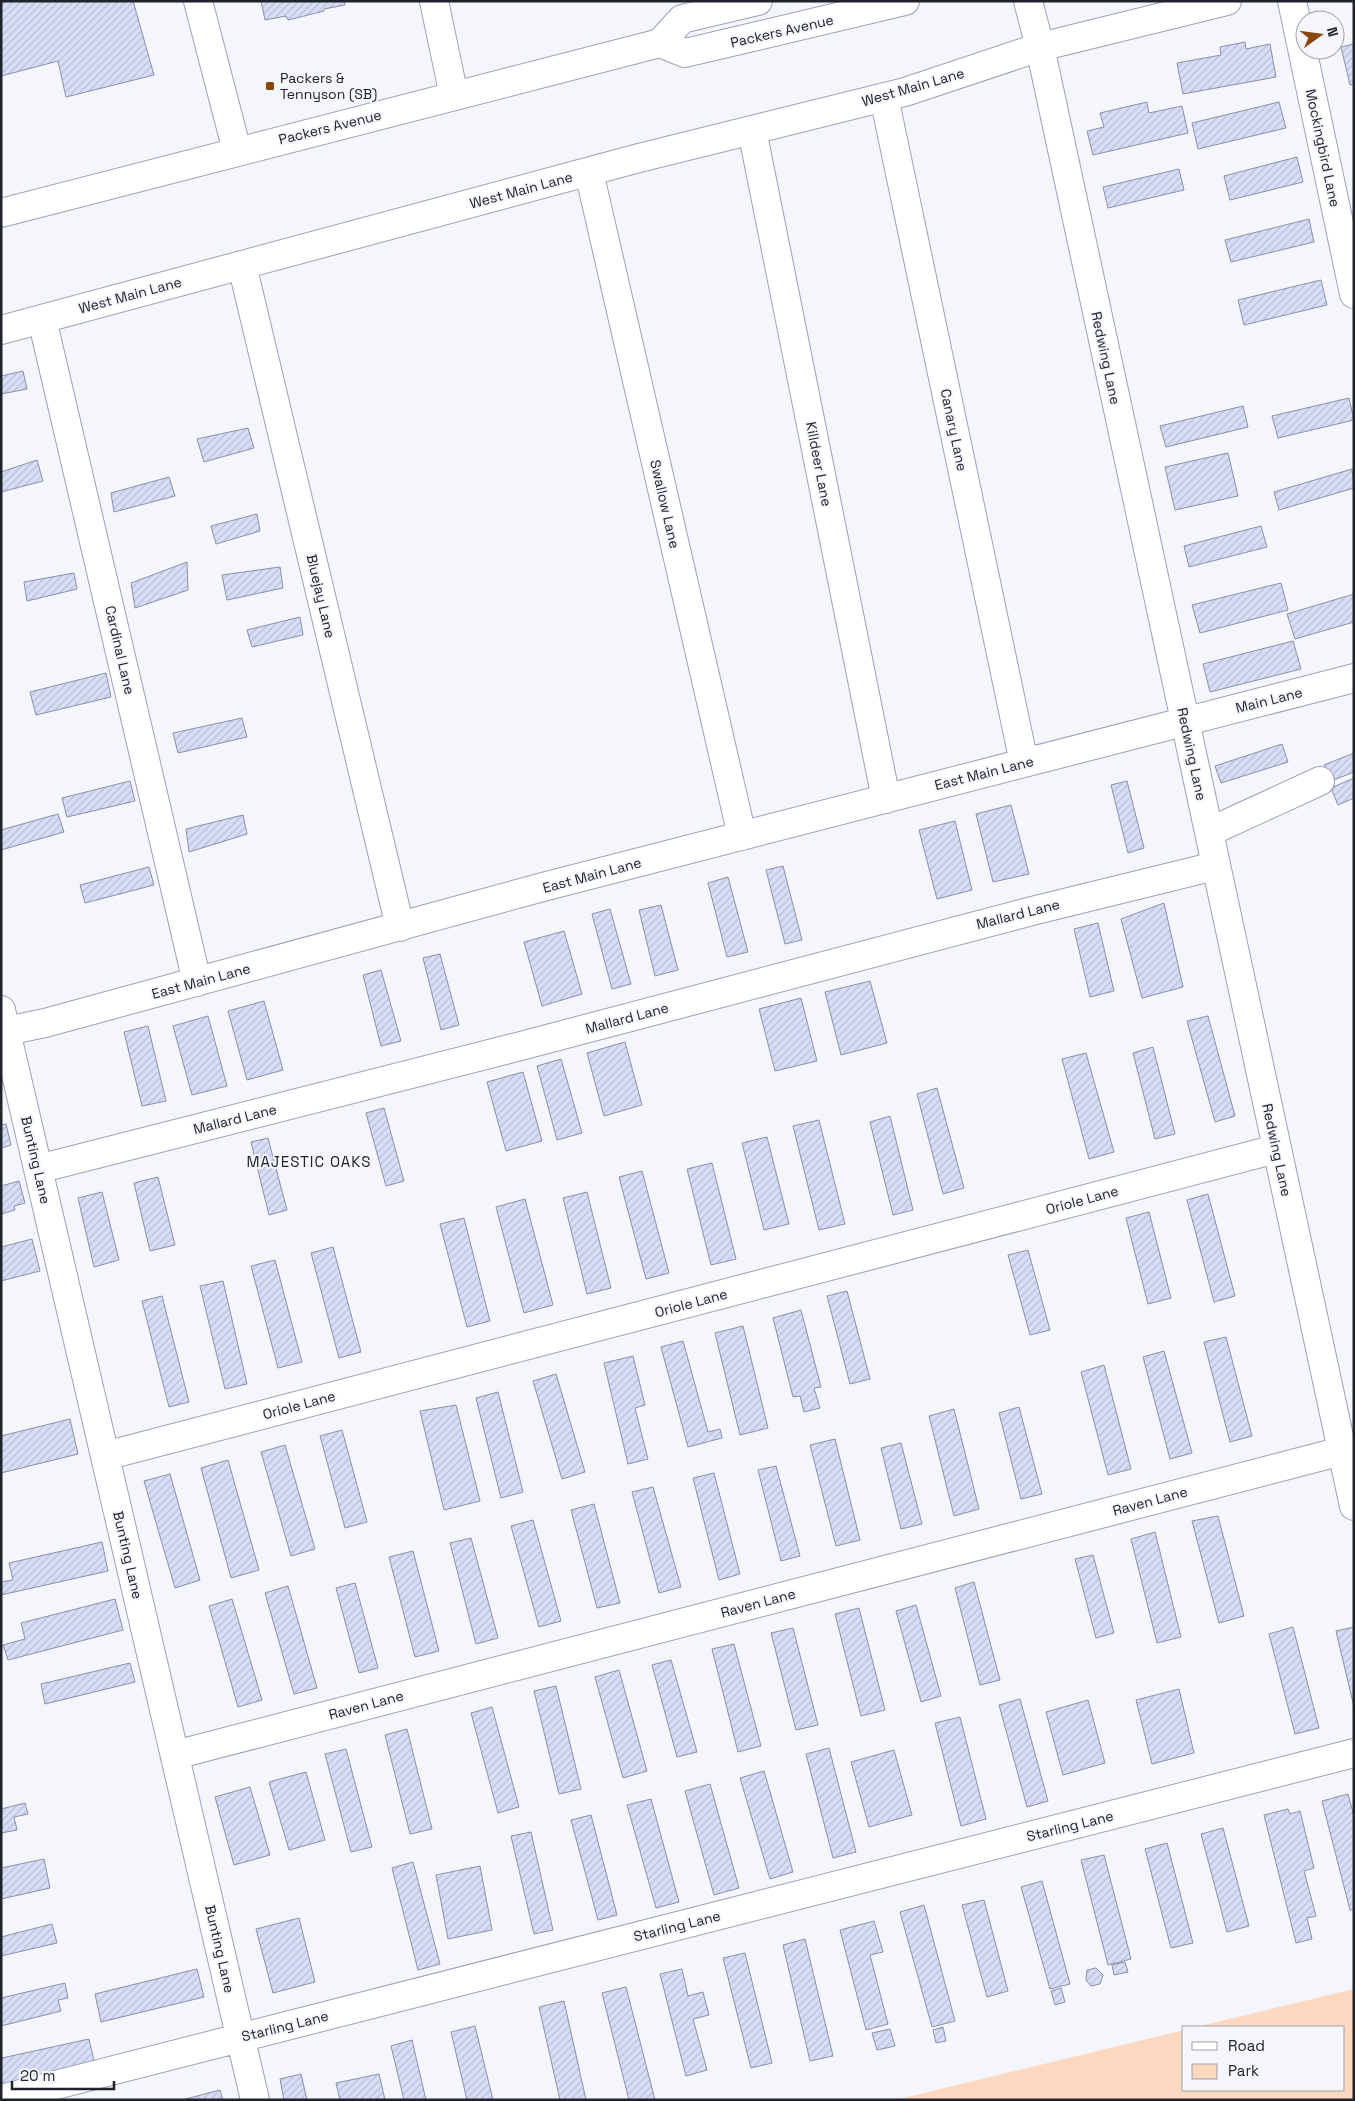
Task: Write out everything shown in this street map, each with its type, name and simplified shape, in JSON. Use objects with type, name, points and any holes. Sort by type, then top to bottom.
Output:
[{"type":"street","points":[[198,1],[236,151]]},
{"type":"street","points":[[434,1],[454,96]]},
{"type":"street","points":[[660,43],[682,19],[758,1]]},
{"type":"street","name":"Packers Avenue","points":[[1,212],[660,43],[686,54],[905,1]]},
{"type":"street","name":"Redwing Lane","points":[[1028,1],[1040,47],[1354,1506]]},
{"type":"street","points":[[1040,47],[1227,1]]},
{"type":"street","name":"Mockingbird Lane","points":[[1292,1],[1354,294]]},
{"type":"street","name":"West Main Lane","points":[[1,330],[589,172],[884,97],[1040,47]]},
{"type":"street","name":"Canary Lane","points":[[884,97],[1024,763]]},
{"type":"street","name":"Killdeer Lane","points":[[752,130],[886,799]]},
{"type":"street","name":"Swallow Lane","points":[[589,172],[742,836]]},
{"type":"street","name":"Bluejay Lane","points":[[242,265],[400,926]]},
{"type":"street","name":"Cardinal Lane","points":[[42,319],[197,982]]},
{"type":"street","name":"Main Lane","points":[[1184,722],[1354,678]]},
{"type":"street","name":"East Main Lane","points":[[3,1024],[45,1023],[400,926],[1184,722]]},
{"type":"street","points":[[1209,832],[1320,781]]},
{"type":"street","name":"Mallard Lane","points":[[38,1168],[517,1047],[1032,910],[1215,866]]},
{"type":"street","name":"Bunting Lane","points":[[3,1024],[255,2100]]},
{"type":"street","name":"Oriole Lane","points":[[105,1456],[1276,1149]]},
{"type":"street","name":"Raven Lane","points":[[175,1755],[1342,1451]]},
{"type":"street","name":"Starling Lane","points":[[1,2099],[1354,1753]]},
{"type":"green space","points":[[1354,1989],[1354,2100],[895,2100],[1182,2030],[1182,2091],[1345,2091],[1345,2026],[1200,2026]]},
{"type":"building","points":[[1,1],[133,1],[154,75],[66,97],[58,61],[1,76]]},
{"type":"building","points":[[261,1],[344,1],[345,5],[288,20],[286,16],[265,20]]},
{"type":"building","points":[[1245,42],[1246,49],[1270,44],[1276,77],[1183,94],[1177,63],[1221,55],[1220,47]]},
{"type":"building","points":[[1354,44],[1354,84],[1350,85],[1344,60],[1345,46]]},
{"type":"building","points":[[1147,102],[1149,113],[1182,106],[1188,133],[1093,155],[1087,131],[1104,127],[1100,113]]},
{"type":"building","points":[[1279,102],[1286,128],[1198,149],[1192,123]]},
{"type":"building","points":[[1297,157],[1303,182],[1230,200],[1224,176]]},
{"type":"building","points":[[1179,169],[1184,190],[1108,208],[1103,187]]},
{"type":"building","points":[[1309,219],[1314,242],[1231,262],[1225,240]]},
{"type":"building","points":[[1321,280],[1327,305],[1244,325],[1238,300]]},
{"type":"building","points":[[23,371],[27,389],[1,394],[1,376]]},
{"type":"building","points":[[1349,398],[1354,420],[1278,438],[1272,416]]},
{"type":"building","points":[[1243,406],[1248,427],[1166,447],[1160,426]]},
{"type":"building","points":[[248,428],[254,448],[204,462],[197,439]]},
{"type":"building","points":[[1228,453],[1238,496],[1175,510],[1165,467]]},
{"type":"building","points":[[37,460],[43,481],[1,492],[1,472]]},
{"type":"building","points":[[1352,469],[1354,488],[1279,510],[1274,492]]},
{"type":"building","points":[[169,477],[175,496],[114,512],[111,493]]},
{"type":"building","points":[[257,514],[260,531],[216,544],[211,526]]},
{"type":"building","points":[[1261,526],[1267,547],[1189,567],[1184,546]]},
{"type":"building","points":[[187,562],[188,590],[135,608],[131,583]]},
{"type":"building","points":[[280,567],[283,588],[227,600],[222,575]]},
{"type":"building","points":[[74,573],[77,589],[27,601],[24,582]]},
{"type":"building","points":[[1281,583],[1288,610],[1200,633],[1192,605]]},
{"type":"building","points":[[1354,594],[1354,622],[1295,639],[1287,614]]},
{"type":"building","points":[[300,617],[303,635],[252,647],[247,630]]},
{"type":"building","points":[[1293,641],[1301,669],[1210,692],[1203,664]]},
{"type":"building","points":[[106,673],[111,697],[36,715],[30,692]]},
{"type":"building","points":[[242,718],[247,737],[178,753],[173,733]]},
{"type":"building","points":[[1282,744],[1288,762],[1221,783],[1215,766]]},
{"type":"building","points":[[1354,753],[1354,772],[1331,781],[1324,765]]},
{"type":"building","points":[[1354,778],[1354,798],[1338,805],[1331,788]]},
{"type":"building","points":[[130,781],[135,801],[67,817],[62,798]]},
{"type":"building","points":[[1127,781],[1144,848],[1128,853],[1111,785]]},
{"type":"building","points":[[1011,805],[1029,874],[993,882],[976,814]]},
{"type":"building","points":[[58,814],[64,832],[1,850],[1,830]]},
{"type":"building","points":[[243,815],[247,834],[189,852],[186,829]]},
{"type":"building","points":[[955,821],[972,890],[937,899],[919,830]]},
{"type":"building","points":[[783,866],[802,940],[785,944],[766,870]]},
{"type":"building","points":[[149,867],[154,885],[85,903],[80,885]]},
{"type":"building","points":[[728,877],[748,952],[727,957],[708,883]]},
{"type":"building","points":[[1164,903],[1183,987],[1142,998],[1121,919]]},
{"type":"building","points":[[661,905],[678,970],[655,976],[639,910]]},
{"type":"building","points":[[610,909],[631,984],[612,989],[592,914]]},
{"type":"building","points":[[1098,923],[1114,991],[1090,997],[1074,929]]},
{"type":"building","points":[[564,931],[582,994],[542,1006],[524,942]]},
{"type":"building","points":[[440,954],[459,1025],[441,1030],[423,958]]},
{"type":"building","points":[[381,970],[401,1041],[381,1046],[363,975]]},
{"type":"building","points":[[870,981],[887,1043],[841,1055],[825,992]]},
{"type":"building","points":[[801,998],[817,1061],[775,1071],[759,1009]]},
{"type":"building","points":[[264,1001],[283,1070],[247,1080],[228,1011]]},
{"type":"building","points":[[208,1016],[227,1086],[192,1095],[173,1026]]},
{"type":"building","points":[[1208,1016],[1235,1116],[1215,1122],[1187,1021]]},
{"type":"building","points":[[148,1026],[166,1101],[142,1106],[124,1032]]},
{"type":"building","points":[[625,1042],[642,1105],[604,1116],[587,1053]]},
{"type":"building","points":[[1153,1047],[1175,1134],[1155,1139],[1133,1053]]},
{"type":"building","points":[[1086,1053],[1114,1152],[1089,1159],[1062,1059]]},
{"type":"building","points":[[561,1059],[582,1133],[557,1140],[537,1066]]},
{"type":"building","points":[[523,1072],[542,1141],[506,1151],[487,1082]]},
{"type":"building","points":[[937,1088],[964,1188],[943,1194],[917,1094]]},
{"type":"building","points":[[384,1108],[404,1181],[386,1186],[366,1113]]},
{"type":"building","points":[[890,1116],[913,1210],[893,1215],[870,1122]]},
{"type":"building","points":[[819,1120],[845,1224],[819,1230],[793,1126]]},
{"type":"building","points":[[6,1124],[11,1145],[1,1148],[1,1125]]},
{"type":"building","points":[[767,1137],[789,1224],[764,1230],[742,1143]]},
{"type":"building","points":[[268,1138],[287,1210],[269,1215],[251,1142]]},
{"type":"building","points":[[712,1163],[736,1259],[711,1265],[687,1169]]},
{"type":"building","points":[[642,1171],[669,1273],[646,1279],[619,1177]]},
{"type":"building","points":[[158,1177],[175,1245],[150,1251],[134,1183]]},
{"type":"building","points":[[19,1181],[25,1203],[14,1206],[15,1210],[1,1214],[1,1186]]},
{"type":"building","points":[[102,1192],[119,1260],[94,1267],[78,1198]]},
{"type":"building","points":[[587,1192],[611,1288],[587,1294],[563,1198]]},
{"type":"building","points":[[1208,1194],[1235,1296],[1214,1302],[1187,1200]]},
{"type":"building","points":[[525,1199],[553,1305],[524,1313],[496,1207]]},
{"type":"building","points":[[1149,1212],[1171,1298],[1148,1304],[1126,1218]]},
{"type":"building","points":[[464,1218],[490,1321],[467,1327],[440,1224]]},
{"type":"building","points":[[32,1239],[40,1271],[1,1281],[1,1247]]},
{"type":"building","points":[[333,1247],[361,1352],[339,1358],[311,1253]]},
{"type":"building","points":[[1028,1250],[1050,1330],[1030,1335],[1008,1255]]},
{"type":"building","points":[[275,1260],[302,1362],[278,1368],[251,1266]]},
{"type":"building","points":[[223,1281],[247,1384],[225,1389],[200,1286]]},
{"type":"building","points":[[847,1291],[870,1379],[850,1384],[827,1296]]},
{"type":"building","points":[[162,1296],[189,1402],[169,1407],[142,1301]]},
{"type":"building","points":[[801,1310],[821,1387],[814,1388],[820,1408],[804,1412],[800,1396],[793,1397],[773,1318]]},
{"type":"building","points":[[743,1326],[768,1428],[740,1435],[715,1333]]},
{"type":"building","points":[[1226,1337],[1252,1436],[1230,1442],[1204,1342]]},
{"type":"building","points":[[683,1341],[708,1432],[720,1429],[722,1438],[688,1447],[661,1347]]},
{"type":"building","points":[[1164,1351],[1192,1453],[1170,1459],[1143,1357]]},
{"type":"building","points":[[633,1356],[645,1405],[635,1408],[648,1459],[628,1464],[604,1363]]},
{"type":"building","points":[[1104,1365],[1131,1469],[1108,1475],[1081,1372]]},
{"type":"building","points":[[556,1374],[585,1472],[562,1479],[533,1381]]},
{"type":"building","points":[[498,1392],[523,1492],[501,1498],[476,1398]]},
{"type":"building","points":[[456,1405],[480,1501],[444,1510],[420,1411]]},
{"type":"building","points":[[1019,1407],[1042,1494],[1021,1499],[999,1413]]},
{"type":"building","points":[[954,1409],[979,1509],[954,1516],[929,1416]]},
{"type":"building","points":[[70,1419],[78,1454],[1,1473],[1,1436]]},
{"type":"building","points":[[342,1430],[367,1522],[345,1528],[320,1436]]},
{"type":"building","points":[[835,1439],[860,1540],[836,1546],[810,1445]]},
{"type":"building","points":[[901,1443],[922,1524],[901,1529],[881,1448]]},
{"type":"building","points":[[285,1445],[315,1549],[291,1556],[261,1452]]},
{"type":"building","points":[[228,1460],[259,1570],[231,1578],[201,1468]]},
{"type":"building","points":[[776,1466],[800,1556],[781,1561],[758,1470]]},
{"type":"building","points":[[714,1473],[740,1574],[719,1580],[693,1478]]},
{"type":"building","points":[[170,1474],[200,1580],[175,1588],[144,1481]]},
{"type":"building","points":[[653,1487],[681,1587],[659,1593],[632,1492]]},
{"type":"building","points":[[594,1504],[620,1603],[597,1608],[571,1510]]},
{"type":"building","points":[[1218,1516],[1244,1616],[1219,1623],[1192,1521]]},
{"type":"building","points":[[533,1520],[561,1621],[539,1627],[511,1526]]},
{"type":"building","points":[[1155,1532],[1181,1637],[1157,1643],[1131,1539]]},
{"type":"building","points":[[471,1538],[498,1638],[476,1644],[450,1543]]},
{"type":"building","points":[[102,1542],[108,1571],[1,1595],[1,1582],[13,1580],[9,1563]]},
{"type":"building","points":[[413,1551],[439,1651],[415,1657],[389,1557]]},
{"type":"building","points":[[1093,1555],[1114,1633],[1096,1638],[1075,1559]]},
{"type":"building","points":[[974,1582],[1000,1680],[980,1685],[955,1588]]},
{"type":"building","points":[[355,1583],[378,1668],[359,1673],[336,1588]]},
{"type":"building","points":[[288,1586],[317,1688],[294,1694],[265,1593]]},
{"type":"building","points":[[115,1599],[123,1630],[8,1660],[3,1645],[25,1639],[21,1623]]},
{"type":"building","points":[[232,1599],[262,1700],[238,1707],[209,1606]]},
{"type":"building","points":[[916,1605],[941,1696],[921,1702],[896,1611]]},
{"type":"building","points":[[859,1608],[885,1710],[861,1716],[835,1614]]},
{"type":"building","points":[[1293,1627],[1319,1728],[1295,1734],[1269,1634]]},
{"type":"building","points":[[1354,1627],[1354,1707],[1336,1631]]},
{"type":"building","points":[[793,1628],[818,1725],[796,1730],[771,1633]]},
{"type":"building","points":[[734,1644],[761,1746],[738,1752],[712,1649]]},
{"type":"building","points":[[671,1660],[697,1752],[677,1757],[652,1665]]},
{"type":"building","points":[[130,1663],[135,1682],[45,1704],[41,1684]]},
{"type":"building","points":[[619,1670],[647,1771],[623,1778],[595,1677]]},
{"type":"building","points":[[556,1686],[581,1789],[559,1794],[534,1691]]},
{"type":"building","points":[[1179,1689],[1194,1753],[1152,1764],[1136,1700]]},
{"type":"building","points":[[1020,1699],[1048,1801],[1027,1807],[999,1705]]},
{"type":"building","points":[[1088,1700],[1105,1763],[1063,1775],[1046,1712]]},
{"type":"building","points":[[492,1707],[519,1807],[498,1813],[471,1713]]},
{"type":"building","points":[[960,1717],[986,1819],[961,1826],[935,1723]]},
{"type":"building","points":[[407,1729],[432,1829],[410,1834],[385,1735]]},
{"type":"building","points":[[829,1748],[856,1852],[833,1858],[806,1754]]},
{"type":"building","points":[[346,1749],[372,1847],[351,1852],[325,1754]]},
{"type":"building","points":[[894,1750],[912,1815],[869,1827],[851,1762]]},
{"type":"building","points":[[764,1771],[793,1872],[770,1879],[740,1778]]},
{"type":"building","points":[[306,1772],[325,1840],[289,1850],[269,1782]]},
{"type":"building","points":[[710,1784],[739,1888],[714,1895],[685,1791]]},
{"type":"building","points":[[250,1787],[270,1855],[234,1865],[215,1797]]},
{"type":"building","points":[[1348,1794],[1354,1816],[1354,1909],[1350,1910],[1322,1801]]},
{"type":"building","points":[[651,1799],[679,1902],[656,1908],[627,1805]]},
{"type":"building","points":[[25,1803],[28,1814],[14,1817],[17,1830],[1,1833],[1,1809]]},
{"type":"building","points":[[1288,1809],[1290,1814],[1300,1811],[1314,1868],[1304,1871],[1316,1916],[1307,1918],[1312,1939],[1296,1943],[1264,1815]]},
{"type":"building","points":[[591,1815],[617,1915],[598,1920],[571,1820]]},
{"type":"building","points":[[1223,1828],[1249,1926],[1227,1932],[1201,1834]]},
{"type":"building","points":[[531,1832],[553,1930],[534,1934],[511,1836]]},
{"type":"building","points":[[1167,1843],[1193,1943],[1171,1948],[1145,1849]]},
{"type":"building","points":[[1104,1855],[1131,1959],[1108,1965],[1081,1860]]},
{"type":"building","points":[[44,1859],[50,1888],[1,1899],[1,1868]]},
{"type":"building","points":[[413,1862],[440,1964],[418,1970],[392,1868]]},
{"type":"building","points":[[480,1866],[492,1930],[448,1939],[436,1875]]},
{"type":"building","points":[[1042,1881],[1070,1984],[1050,1989],[1021,1887]]},
{"type":"building","points":[[984,1900],[1008,1991],[987,1997],[962,1905]]},
{"type":"building","points":[[924,1905],[955,2021],[932,2027],[900,1912]]},
{"type":"building","points":[[299,1918],[315,1982],[273,1993],[256,1929]]},
{"type":"building","points":[[874,1921],[883,1952],[870,1955],[888,2024],[866,2030],[840,1930]]},
{"type":"building","points":[[52,1924],[57,1943],[1,1956],[1,1937]]},
{"type":"building","points":[[805,1939],[833,2056],[810,2061],[783,1945]]},
{"type":"building","points":[[745,1953],[772,2063],[751,2068],[723,1958]]},
{"type":"building","points":[[1125,1962],[1128,1972],[1114,1975],[1112,1965]]},
{"type":"building","points":[[1096,1968],[1103,1975],[1100,1984],[1091,1986],[1086,1980],[1087,1970]]},
{"type":"building","points":[[197,1969],[204,1997],[101,2022],[95,1994]]},
{"type":"building","points":[[682,1969],[688,1996],[703,1992],[709,2015],[693,2019],[707,2070],[686,2076],[660,1974]]},
{"type":"building","points":[[65,1983],[68,1998],[58,2000],[61,2011],[1,2026],[1,1998]]},
{"type":"building","points":[[626,1987],[655,2100],[629,2100],[602,1993]]},
{"type":"building","points":[[1061,1988],[1065,2002],[1055,2005],[1051,1991]]},
{"type":"building","points":[[564,2001],[586,2100],[560,2100],[539,2007]]},
{"type":"building","points":[[475,2026],[493,2100],[467,2100],[451,2032]]},
{"type":"building","points":[[943,2027],[946,2041],[936,2043],[933,2030]]},
{"type":"building","points":[[890,2029],[895,2046],[877,2050],[872,2033]]},
{"type":"building","points":[[89,2039],[95,2065],[1,2087],[1,2056],[2,2058]]},
{"type":"building","points":[[412,2040],[426,2100],[404,2100],[391,2046]]},
{"type":"building","points":[[301,2074],[307,2100],[284,2100],[280,2079]]},
{"type":"building","points":[[379,2074],[385,2100],[340,2100],[336,2083]]},
{"type":"building","points":[[220,2090],[223,2100],[182,2100]]},
{"type":"place","name":"Packers & Tennyson (SB)","points":[[270,86]]},
{"type":"district","name":"MAJESTIC OAKS","points":[[309,1162]]}]
